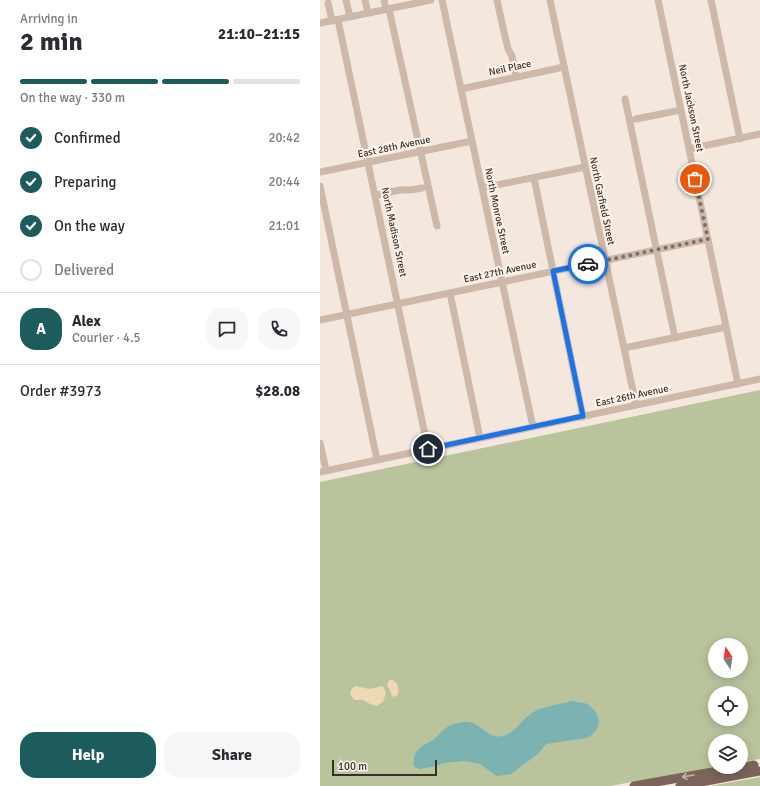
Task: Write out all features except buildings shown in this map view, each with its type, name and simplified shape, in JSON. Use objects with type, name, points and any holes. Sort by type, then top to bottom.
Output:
[{"type":"main road","points":[[680,786],[702,782],[758,767]]},
{"type":"main road","points":[[634,786],[708,773]]},
{"type":"street","points":[[346,0],[350,17]]},
{"type":"street","points":[[365,0],[368,13]]},
{"type":"street","points":[[384,0],[388,9],[437,226]]},
{"type":"street","points":[[320,23],[388,9],[403,3],[431,0]]},
{"type":"street","name":"North Monroe Street","points":[[442,0],[533,427]]},
{"type":"street","points":[[497,0],[516,77]]},
{"type":"street","name":"North Garfield Street","points":[[550,0],[636,405]]},
{"type":"street","name":"North Jackson Street","points":[[658,0],[738,384]]},
{"type":"street","points":[[711,0],[740,139]]},
{"type":"street","name":"North Madison Street","points":[[328,3],[335,20],[369,162],[428,449]]},
{"type":"street","name":"Neil Place","points":[[461,89],[564,67]]},
{"type":"street","points":[[625,98],[675,338]]},
{"type":"street","points":[[636,119],[681,110]]},
{"type":"street","points":[[689,149],[760,134]]},
{"type":"street","name":"East 28th Avenue","points":[[320,172],[472,141]]},
{"type":"street","points":[[482,188],[585,167]]},
{"type":"street","points":[[534,178],[583,416]]},
{"type":"street","points":[[320,186],[377,460]]},
{"type":"street","points":[[376,195],[400,190],[422,188]]},
{"type":"street","name":"East 27th Avenue","points":[[320,320],[708,239]]},
{"type":"street","points":[[450,293],[480,438]]},
{"type":"street","points":[[624,348],[726,327]]},
{"type":"street","name":"East 26th Avenue","points":[[323,471],[760,380]]},
{"type":"street","points":[[320,443],[323,471]]},
{"type":"green space","points":[[760,390],[760,759],[748,761],[748,734],[708,734],[708,768],[610,786],[320,786],[320,482]]},
{"type":"green space","points":[[760,777],[760,786],[710,786]]},
{"type":"sand","points":[[389,680],[393,680],[397,685],[398,695],[392,696],[387,685]]},
{"type":"sand","points":[[355,686],[369,689],[383,686],[386,693],[383,702],[377,706],[363,700],[355,700],[350,695],[351,690]]},
{"type":"water","points":[[572,701],[588,704],[596,712],[599,720],[598,727],[593,734],[587,738],[546,744],[539,753],[511,774],[497,776],[480,764],[464,761],[445,763],[420,769],[414,767],[416,752],[423,745],[433,740],[451,725],[465,722],[473,723],[495,736],[506,735],[513,731],[533,712]]},
{"type":"way so far","points":[[588,264],[708,239],[695,179]]},
{"type":"route","points":[[428,449],[583,416],[553,271],[588,264]]}]
